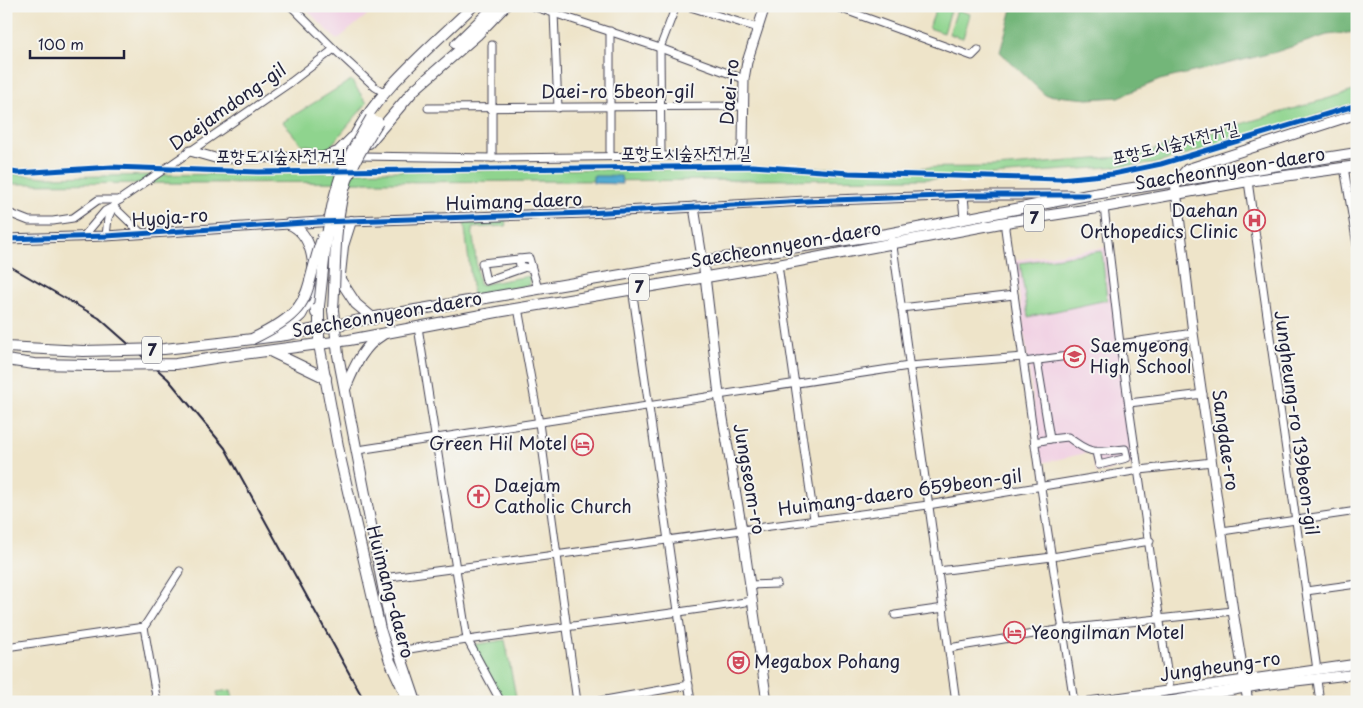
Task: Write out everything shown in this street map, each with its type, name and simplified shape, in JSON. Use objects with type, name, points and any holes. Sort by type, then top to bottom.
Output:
[{"type":"main road","points":[[324,157],[338,152],[354,135],[385,92],[473,6]]},
{"type":"main road","name":"Huimang-daero","points":[[408,702],[390,661],[380,629],[340,457],[319,344],[319,306],[338,184],[347,160],[374,120],[481,6]]},
{"type":"main road","name":"Huimang-daero","points":[[416,702],[391,628],[383,578],[336,342],[333,310],[340,209],[347,181],[374,120],[495,6]]},
{"type":"main road","points":[[354,135],[348,152],[351,163],[355,163],[414,90],[477,35],[505,6]]},
{"type":"main road","name":"Daei-ro","points":[[740,152],[743,145],[744,79],[747,62],[765,6]]},
{"type":"main road","points":[[1175,182],[1187,169],[1357,114]]},
{"type":"main road","points":[[190,151],[215,158],[324,157],[359,149],[360,155]]},
{"type":"main road","name":"Saecheonnyeon-daero","points":[[6,360],[34,364],[169,364],[336,342],[632,288],[778,265],[966,218],[1088,195],[1357,153]]},
{"type":"main road","name":"Saecheonnyeon-daero","points":[[6,347],[83,351],[164,349],[277,336],[318,326],[374,319],[703,261],[1006,222],[1104,207],[1248,181],[1357,166]]},
{"type":"main road","name":"Sangdae-ro","points":[[1175,182],[1193,332],[1248,702]]},
{"type":"main road","name":"Saecheonnyeon-daero","points":[[703,261],[694,208],[963,196],[1088,195]]},
{"type":"main road","points":[[963,196],[966,218]]},
{"type":"main road","name":"Huimang-daero","points":[[332,218],[351,220],[476,218],[694,208]]},
{"type":"main road","points":[[252,339],[284,323],[299,308],[309,289],[315,260],[332,218]]},
{"type":"main road","name":"Hyoja-ro","points":[[6,239],[106,236],[289,224],[332,218]]},
{"type":"main road","points":[[334,324],[338,310],[343,246],[351,220]]},
{"type":"main road","points":[[289,224],[298,228],[308,241],[318,326]]},
{"type":"main road","name":"Jungseom-ro","points":[[703,261],[718,395],[742,530],[767,702]]},
{"type":"main road","points":[[339,278],[356,304],[374,319]]},
{"type":"main road","points":[[277,336],[301,315],[314,290]]},
{"type":"main road","points":[[345,389],[356,362],[373,341],[386,333]]},
{"type":"main road","points":[[271,351],[326,378]]},
{"type":"main road","name":"Jungheung-ro","points":[[1088,702],[1170,699],[1357,664]]},
{"type":"main road","name":"Jungheung-ro","points":[[1245,684],[1317,680],[1357,674]]},
{"type":"street","points":[[291,6],[375,87],[385,92]]},
{"type":"street","points":[[532,6],[660,48],[744,79]]},
{"type":"street","points":[[661,156],[660,48],[676,6]]},
{"type":"street","points":[[687,6],[758,28]]},
{"type":"street","points":[[834,6],[972,56],[978,50]]},
{"type":"street","points":[[554,13],[558,108]]},
{"type":"street","points":[[610,31],[610,156]]},
{"type":"street","points":[[492,45],[492,158]]},
{"type":"street","name":"Daejamdong-gil","points":[[106,236],[108,218],[120,200],[291,82],[334,49]]},
{"type":"street","points":[[375,87],[377,102]]},
{"type":"street","name":"Daei-ro 5beon-gil","points":[[428,108],[743,106]]},
{"type":"street","points":[[360,155],[492,158],[735,155],[740,152]]},
{"type":"street","points":[[1344,167],[1357,245]]},
{"type":"street","name":"Jungheung-ro 139beon-gil","points":[[1248,181],[1317,670]]},
{"type":"street","points":[[6,212],[29,221],[53,221],[72,218],[98,200],[120,200]]},
{"type":"street","points":[[83,237],[105,211],[114,207],[141,233]]},
{"type":"street","points":[[1104,207],[1120,344],[1140,470],[1170,699]]},
{"type":"street","points":[[1006,222],[1005,229],[1041,488],[1074,702]]},
{"type":"street","points":[[891,238],[956,702]]},
{"type":"street","points":[[532,269],[522,268],[486,281],[482,263],[529,258],[538,289]]},
{"type":"street","points":[[519,259],[518,263],[522,268]]},
{"type":"street","points":[[778,265],[814,519]]},
{"type":"street","points":[[632,288],[691,702]]},
{"type":"street","points":[[901,308],[1014,295]]},
{"type":"street","points":[[518,308],[539,423],[576,702]]},
{"type":"street","points":[[418,327],[466,638],[501,702]]},
{"type":"street","points":[[1120,344],[1193,332]]},
{"type":"street","points":[[358,450],[909,366],[1037,360],[1075,355]]},
{"type":"street","points":[[1037,360],[1050,439]]},
{"type":"street","points":[[1130,403],[1203,394]]},
{"type":"street","points":[[1035,442],[1068,437],[1083,449],[1096,452],[1125,448],[1127,458],[1099,466],[1096,452]]},
{"type":"street","points":[[1111,462],[1113,475]]},
{"type":"street","name":"Huimang-daero 659beon-gil","points":[[383,578],[928,505],[1041,488],[1140,470],[1212,462]]},
{"type":"street","points":[[1222,531],[1357,511]]},
{"type":"street","points":[[938,571],[1052,557],[1150,541]]},
{"type":"street","points":[[157,702],[144,627],[180,571]]},
{"type":"street","points":[[749,585],[776,584]]},
{"type":"street","points":[[1306,591],[1357,584]]},
{"type":"street","points":[[399,651],[466,638],[677,614],[751,601]]},
{"type":"street","points":[[895,615],[944,608]]},
{"type":"street","points":[[949,648],[1064,629],[1233,611]]},
{"type":"street","points":[[6,647],[144,627]]},
{"type":"street","points":[[1317,680],[1320,702]]},
{"type":"street","points":[[594,702],[688,686]]},
{"type":"shaded area","points":[[303,6],[378,6],[337,40]]},
{"type":"shaded area","name":"Saemyeong High School","points":[[1107,247],[1134,464],[1096,473],[1091,452],[1041,463],[1015,260]]},
{"type":"green space","points":[[937,6],[952,6],[944,33],[929,28]]},
{"type":"green space","points":[[1016,6],[1357,6],[1357,32],[1327,35],[1276,52],[1160,80],[1119,97],[1088,99],[1045,95],[1000,52],[1012,9]]},
{"type":"green space","points":[[957,10],[970,14],[963,38],[949,34]]},
{"type":"green space","points":[[351,80],[367,103],[328,149],[301,144],[283,122]]},
{"type":"green space","points":[[1357,90],[1357,103],[1154,164],[934,179],[6,184],[6,173],[45,177],[451,170],[996,167],[1132,156]]},
{"type":"green space","points":[[505,219],[506,226],[472,228],[479,285],[529,276],[530,285],[473,295],[464,221]]},
{"type":"green space","points":[[1102,251],[1107,300],[1028,317],[1020,263]]},
{"type":"green space","points":[[505,640],[517,702],[504,702],[472,645]]},
{"type":"green space","points":[[231,690],[234,702],[219,702],[217,692]]},
{"type":"water","points":[[593,176],[621,176],[622,184],[593,183]]},
{"type":"railway","points":[[6,264],[99,318],[168,379],[225,448],[365,702]]},
{"type":"cycle path","name":"포항도시숲자전거길","points":[[6,171],[18,173],[112,167],[258,172],[752,166],[849,173],[1060,179],[1113,174],[1161,164],[1357,105]]},
{"type":"cycle path","points":[[6,239],[106,236],[319,222],[587,213],[806,201],[971,195],[1088,195]]},
{"type":"place","name":"Daehan Orthopedics Clinic","points":[[1254,221]]},
{"type":"place","name":"Saemyeong High School","points":[[1074,356]]},
{"type":"place","name":"Green Hil Motel","points":[[583,444]]},
{"type":"place","name":"Daejam Catholic Church","points":[[478,496]]},
{"type":"place","name":"Yeongilman Motel","points":[[1015,633]]},
{"type":"place","name":"Megabox Pohang","points":[[738,662]]}]
